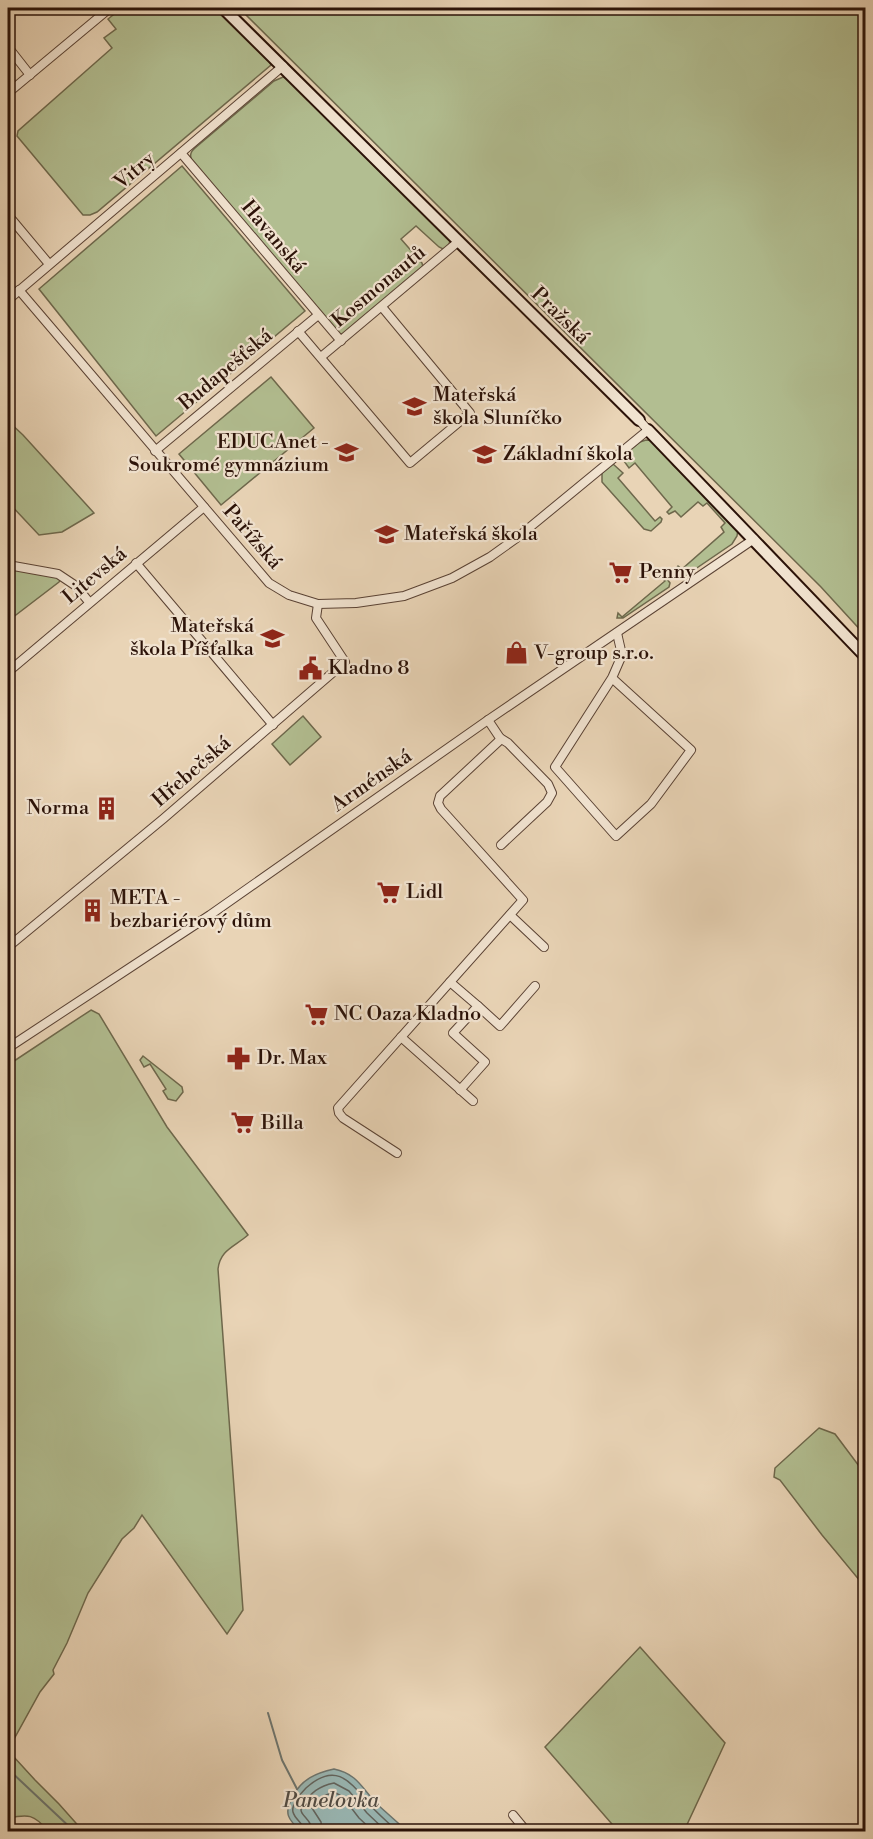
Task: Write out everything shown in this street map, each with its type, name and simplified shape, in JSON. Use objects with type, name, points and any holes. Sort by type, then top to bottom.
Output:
[{"type":"street","points":[[8,93],[110,8]]},
{"type":"street","name":"Pražská","points":[[223,8],[639,420],[866,657]]},
{"type":"street","points":[[8,47],[30,75]]},
{"type":"street","name":"Vitry","points":[[8,300],[282,66]]},
{"type":"street","name":"Havanská","points":[[181,153],[341,341]]},
{"type":"street","points":[[8,215],[49,264]]},
{"type":"street","name":"Kosmonautů","points":[[321,357],[459,241]]},
{"type":"street","name":"Pařížská","points":[[19,290],[269,583],[289,595],[318,604],[356,603],[404,596],[452,578],[490,557],[518,537],[648,430]]},
{"type":"street","points":[[298,331],[410,464],[470,413],[382,307]]},
{"type":"street","name":"Budapešťská","points":[[155,451],[317,315]]},
{"type":"street","name":"Litevská","points":[[8,672],[204,507]]},
{"type":"street","name":"Arménská","points":[[8,1048],[210,915],[488,720],[754,539]]},
{"type":"street","points":[[136,563],[273,725]]},
{"type":"street","points":[[8,565],[58,574],[76,586],[89,602]]},
{"type":"street","name":"Hřebečská","points":[[8,947],[42,921],[345,662],[316,618],[318,604]]},
{"type":"street","points":[[612,678],[691,750],[651,804],[616,836],[555,767],[612,678],[622,655],[617,633]]},
{"type":"street","points":[[488,720],[500,738],[508,743],[548,784],[552,793],[547,802],[501,845]]},
{"type":"street","points":[[397,1153],[343,1118],[338,1108],[523,900],[438,803],[440,796],[500,738]]},
{"type":"street","points":[[510,915],[544,947]]},
{"type":"street","points":[[450,982],[500,1026],[535,986]]},
{"type":"street","points":[[460,1090],[485,1062],[453,1033],[477,1006]]},
{"type":"street","points":[[401,1037],[472,1101]]},
{"type":"street","points":[[513,1815],[527,1832]]},
{"type":"green space","points":[[122,8],[216,8],[271,65],[97,212],[83,215],[17,136],[18,131],[112,48],[104,38],[116,29],[108,19]]},
{"type":"green space","points":[[239,8],[865,8],[865,635],[821,587]]},
{"type":"green space","points":[[283,77],[288,79],[447,235],[450,241],[448,247],[443,249],[416,226],[401,239],[423,267],[345,334],[340,334],[191,159],[191,153],[195,148],[274,81]]},
{"type":"green space","points":[[182,166],[305,311],[156,436],[39,289]]},
{"type":"green space","points":[[271,377],[314,428],[221,505],[179,454]]},
{"type":"green space","points":[[8,421],[94,513],[62,532],[39,535],[8,502]]},
{"type":"green space","points":[[646,440],[660,446],[672,464],[709,495],[738,529],[732,544],[685,576],[678,574],[676,569],[678,566],[682,569],[724,532],[721,527],[725,523],[707,503],[703,506],[698,502],[681,517],[675,511],[669,514],[667,512],[672,507],[635,463],[629,468],[621,457]]},
{"type":"green space","points":[[613,464],[623,473],[618,478],[655,521],[660,517],[662,519],[651,531],[644,529],[602,482],[602,473]]},
{"type":"green space","points":[[8,567],[62,578],[8,621]]},
{"type":"green space","points":[[664,575],[670,583],[669,587],[623,618],[617,618],[618,613],[622,617],[665,581],[661,576]]},
{"type":"green space","points":[[303,716],[321,737],[290,765],[272,744]]},
{"type":"green space","points":[[91,1010],[99,1014],[167,1127],[248,1235],[228,1249],[218,1269],[243,1610],[227,1634],[142,1515],[134,1528],[122,1539],[88,1593],[53,1670],[54,1674],[40,1692],[13,1741],[13,1756],[83,1831],[48,1831],[34,1818],[21,1816],[8,1818],[8,1065]]},
{"type":"green space","points":[[143,1056],[182,1087],[183,1092],[176,1101],[168,1099],[163,1091],[166,1089],[150,1064],[144,1067],[140,1060]]},
{"type":"green space","points":[[819,1428],[835,1434],[865,1474],[865,1587],[780,1480],[774,1477],[775,1468]]},
{"type":"green space","points":[[640,1647],[725,1743],[684,1831],[618,1831],[545,1747]]},
{"type":"water","name":"Panelovka","points":[[334,1769],[354,1778],[378,1805],[407,1831],[302,1832],[288,1816],[290,1802],[305,1781]]},
{"type":"waterway","points":[[268,1713],[282,1760],[297,1789]]},
{"type":"waterway","points":[[8,1769],[75,1832]]},
{"type":"place","name":"Mateřská škola Sluníčko","points":[[415,407]]},
{"type":"place","name":"EDUCAnet - Soukromé gymnázium","points":[[347,453]]},
{"type":"place","name":"Základní škola","points":[[485,454]]},
{"type":"place","name":"Mateřská škola","points":[[386,534]]},
{"type":"place","name":"Penny","points":[[621,572]]},
{"type":"place","name":"Mateřská škola Píšťalka","points":[[272,638]]},
{"type":"place","name":"V-group s.r.o.","points":[[516,653]]},
{"type":"place","name":"Kladno 8","points":[[310,668]]},
{"type":"place","name":"Norma","points":[[107,808]]},
{"type":"place","name":"Lidl","points":[[388,892]]},
{"type":"place","name":"META - bezbariérový dům","points":[[92,910]]},
{"type":"place","name":"NC Oaza Kladno","points":[[316,1014]]},
{"type":"place","name":"Dr. Max","points":[[239,1058]]},
{"type":"place","name":"Billa","points":[[243,1123]]}]
